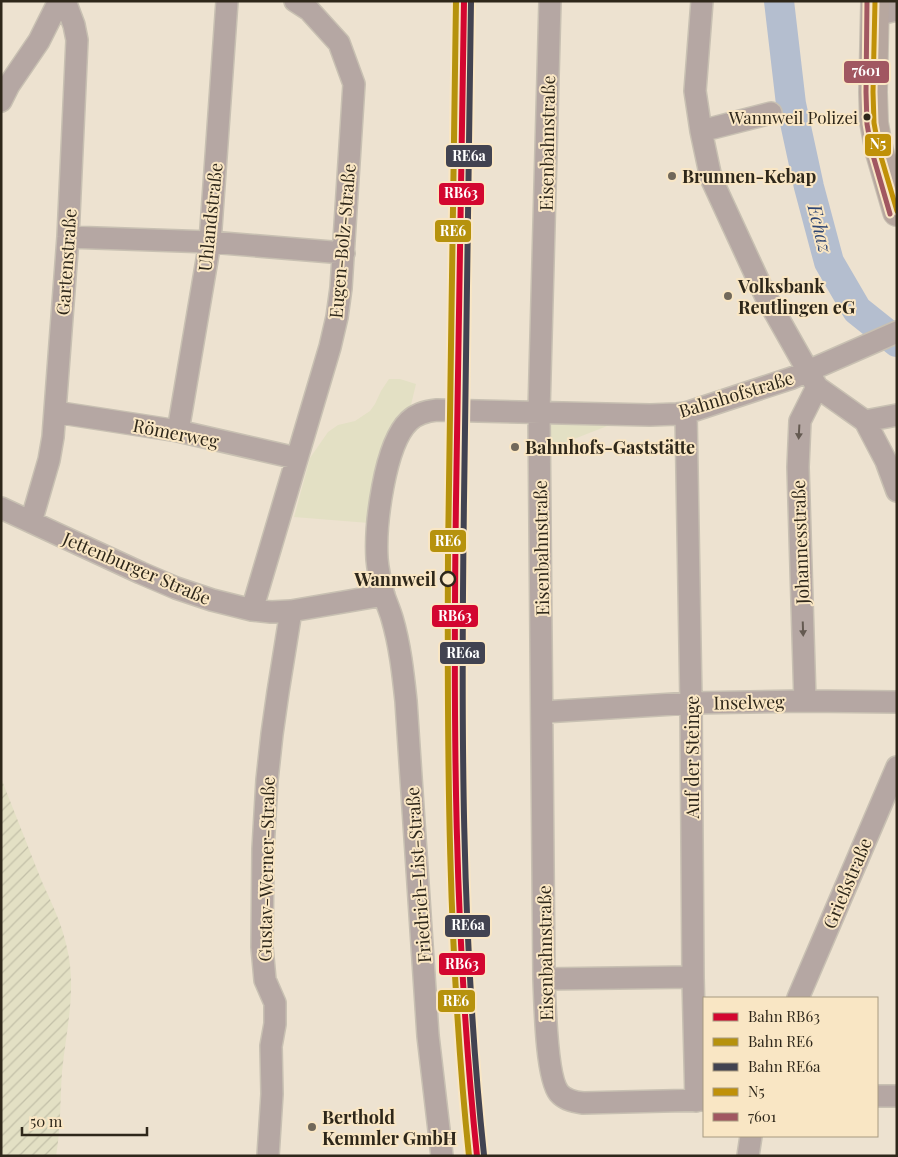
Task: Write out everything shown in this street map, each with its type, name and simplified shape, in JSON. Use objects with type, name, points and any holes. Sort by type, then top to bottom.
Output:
[{"type":"main road","points":[[882,9],[873,92],[874,123],[879,150],[897,212]]},
{"type":"street","points":[[1,101],[9,85],[38,41],[59,1]]},
{"type":"street","name":"Gartenstraße","points":[[31,522],[49,460],[53,436],[68,237],[77,40],[74,25],[65,1]]},
{"type":"street","name":"Uhlandstraße","points":[[178,431],[210,242],[227,1]]},
{"type":"street","name":"Eugen-Bolz-Straße","points":[[252,610],[330,346],[337,317],[344,253],[354,84],[339,43],[309,10],[296,1]]},
{"type":"street","name":"Eisenbahnstraße","points":[[550,1],[539,412],[544,979],[550,1059],[555,1086],[559,1093],[573,1102],[700,1100]]},
{"type":"street","points":[[702,1],[695,92],[711,178],[765,294],[813,379],[865,420],[886,462],[897,491]]},
{"type":"street","points":[[701,131],[771,114]]},
{"type":"street","points":[[68,237],[210,242],[344,253]]},
{"type":"street","name":"Bahnhofstraße","points":[[384,596],[379,575],[376,538],[381,497],[385,477],[400,434],[409,420],[416,416],[427,411],[447,409],[650,415],[686,413],[792,378],[813,379],[871,343],[897,332]]},
{"type":"street","name":"Johannesstraße","points":[[805,701],[798,467],[800,421],[813,379]]},
{"type":"street","name":"Römerweg","points":[[55,412],[178,431],[296,458]]},
{"type":"street","name":"Auf der Steinge","points":[[686,413],[693,977],[700,1100]]},
{"type":"street","points":[[865,420],[897,415]]},
{"type":"street","name":"Jettenburger Straße","points":[[1,508],[176,588],[212,600],[252,610],[271,612],[291,611],[384,596]]},
{"type":"street","name":"Friedrich-List-Straße","points":[[384,596],[392,618],[406,701],[428,1036],[442,1156]]},
{"type":"street","name":"Gustav-Werner-Straße","points":[[268,1156],[272,1094],[271,1046],[275,1024],[274,1003],[265,980],[262,947],[263,848],[272,734],[291,611]]},
{"type":"street","name":"Inselweg","points":[[542,712],[691,703],[897,702]]},
{"type":"street","name":"Grießstraße","points":[[798,997],[897,767]]},
{"type":"street","points":[[544,979],[693,977]]},
{"type":"street","points":[[878,1096],[897,1096]]},
{"type":"street","points":[[748,1156],[751,1137]]},
{"type":"shaded area","points":[[389,379],[400,379],[416,384],[410,409],[369,523],[294,517],[310,458],[328,432],[338,425],[355,421],[370,411]]},
{"type":"shaded area","points":[[551,419],[620,421],[551,448]]},
{"type":"shaded area","points":[[1,778],[59,921],[70,963],[71,994],[62,1072],[60,1124],[56,1156],[1,1156]]},
{"type":"waterway","name":"Echaz","points":[[779,1],[791,104],[809,187],[829,262],[857,310],[897,342]]},
{"type":"rail line","name":"RE6","points":[[456,1],[448,553],[448,704],[453,930],[462,1081],[469,1156]]},
{"type":"rail line","name":"RB63","points":[[464,1],[456,500],[455,746],[459,910],[469,1074],[477,1156]]},
{"type":"rail line","name":"RE6a","points":[[471,1],[463,582],[463,746],[464,828],[471,992],[484,1155]]},
{"type":"transit line","name":"7601","points":[[867,1],[867,124],[872,152],[890,214]]},
{"type":"transit line","name":"N5","points":[[875,1],[874,123],[879,150],[897,211]]},
{"type":"place","name":"Wannweil Polizei","points":[[867,117]]},
{"type":"place","name":"Brunnen-Kebap","points":[[672,176]]},
{"type":"place","name":"Volksbank Reutlingen eG","points":[[728,296]]},
{"type":"place","name":"Bahnhofs-Gaststätte","points":[[515,447]]},
{"type":"place","name":"Wannweil","points":[[448,579]]},
{"type":"place","name":"Berthold Kemmler GmbH","points":[[312,1127]]}]
